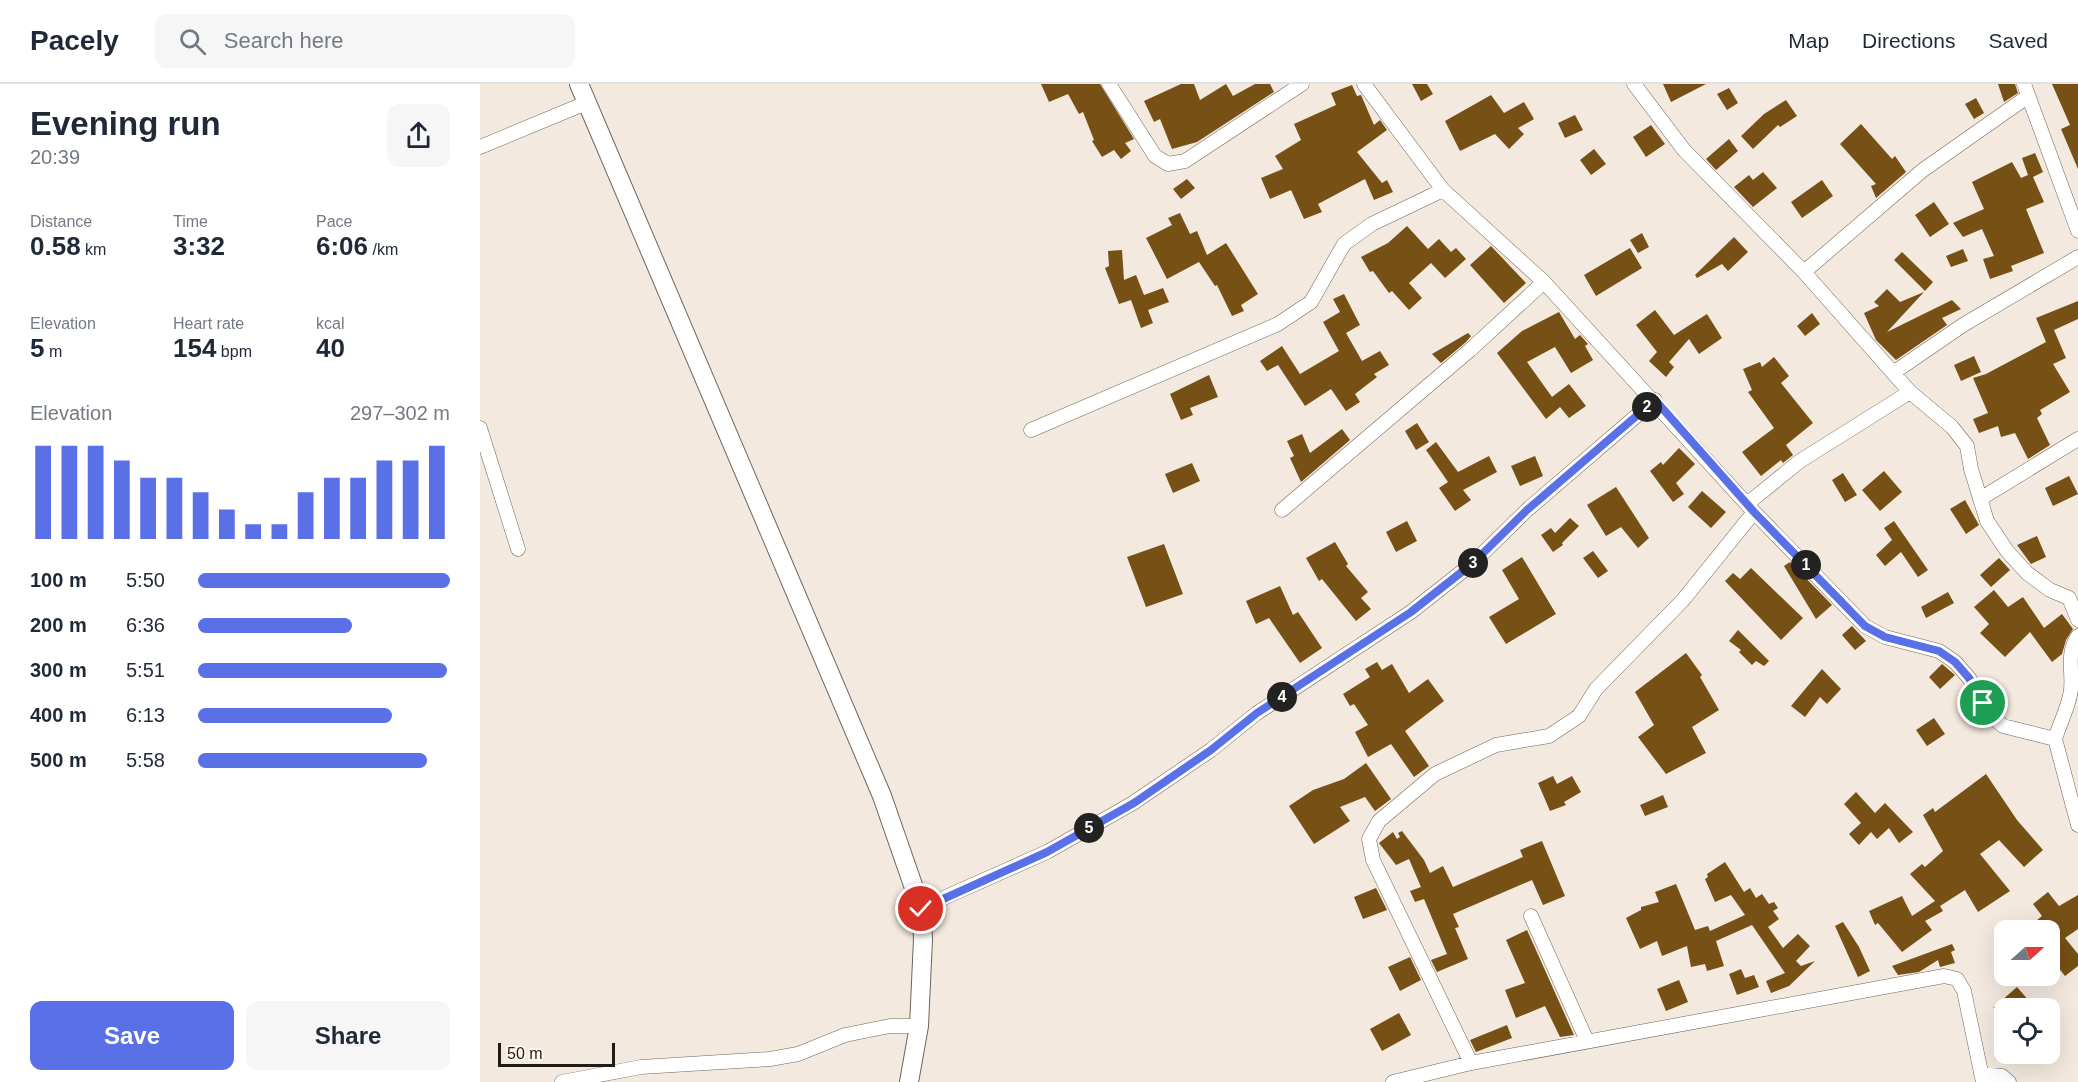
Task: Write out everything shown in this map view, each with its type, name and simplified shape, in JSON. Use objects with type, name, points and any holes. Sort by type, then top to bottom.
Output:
[{"type":"street","points":[[579,84],[877,785],[921,909],[923,939],[919,1026],[909,1082]]},
{"type":"street","points":[[1109,84],[1155,156],[1168,164],[1185,161],[1302,84]]},
{"type":"street","points":[[1364,84],[1443,190],[1544,282],[1655,400],[1751,508],[1865,626],[1885,637],[1939,651],[1955,662],[1969,678],[1992,717],[2003,726],[2055,739]]},
{"type":"street","points":[[1634,84],[1684,150],[1804,272],[1910,392],[1952,427],[1967,446],[1987,521],[2007,551],[2027,573],[2050,590],[2074,596],[2078,620]]},
{"type":"street","points":[[1804,272],[1923,170],[2026,91],[2078,231]]},
{"type":"street","points":[[480,147],[586,103]]},
{"type":"street","points":[[1031,430],[1278,324],[1311,302],[1344,244],[1372,224],[1443,190]]},
{"type":"street","points":[[1893,373],[1963,324],[2078,257]]},
{"type":"street","points":[[1282,510],[1462,357],[1544,282]]},
{"type":"street","points":[[1471,1063],[1373,860],[1369,839],[1379,821],[1436,774],[1496,745],[1549,736],[1579,716],[1596,689],[1683,600],[1751,508],[1800,461],[1910,392]]},
{"type":"street","points":[[921,909],[1047,852],[1134,803],[1211,750],[1257,713],[1411,612],[1473,563],[1527,510],[1655,400]]},
{"type":"street","points":[[480,428],[518,549]]},
{"type":"street","points":[[1980,499],[2078,439]]},
{"type":"street","points":[[2078,636],[2072,645],[2069,657],[2071,691],[2055,739],[2078,825]]},
{"type":"street","points":[[1531,916],[1587,1041]]},
{"type":"street","points":[[1393,1082],[1471,1063],[1944,976],[1957,979],[1964,991],[1982,1078],[2002,1076],[2009,1082]]},
{"type":"street","points":[[562,1082],[641,1067],[770,1059],[798,1054],[845,1035],[890,1026],[919,1026]]},
{"type":"building","points":[[1041,84],[1100,84],[1134,139],[1125,143],[1131,151],[1121,159],[1114,150],[1102,157],[1092,141],[1094,140],[1083,112],[1079,114],[1068,94],[1049,102]]},
{"type":"building","points":[[1181,84],[1194,84],[1200,100],[1226,84],[1233,96],[1255,84],[1270,84],[1274,92],[1197,142],[1172,149],[1160,119],[1154,122],[1144,101]]},
{"type":"building","points":[[1412,84],[1427,84],[1433,94],[1421,101]]},
{"type":"building","points":[[1663,84],[1706,84],[1671,102]]},
{"type":"building","points":[[1998,84],[2015,84],[2018,93],[2004,102]]},
{"type":"building","points":[[2052,84],[2078,84],[2078,169],[2061,129],[2070,125]]},
{"type":"building","points":[[1352,85],[1357,96],[1361,95],[1374,125],[1380,120],[1387,130],[1357,152],[1382,183],[1387,180],[1393,192],[1374,200],[1365,179],[1318,204],[1322,212],[1304,219],[1291,190],[1270,199],[1261,178],[1283,169],[1275,156],[1301,140],[1294,124],[1336,105],[1331,93]]},
{"type":"building","points":[[1729,88],[1738,103],[1727,110],[1717,94]]},
{"type":"building","points":[[1491,95],[1504,113],[1524,102],[1534,119],[1518,128],[1524,134],[1509,149],[1495,134],[1460,151],[1445,121]]},
{"type":"building","points":[[1976,98],[1984,113],[1974,119],[1965,104]]},
{"type":"building","points":[[1786,100],[1797,116],[1780,127],[1778,125],[1753,149],[1741,136],[1764,114]]},
{"type":"building","points":[[1575,115],[1583,130],[1565,138],[1558,123]]},
{"type":"building","points":[[1861,124],[1892,159],[1895,156],[1906,172],[1876,198],[1871,186],[1876,184],[1840,144]]},
{"type":"building","points":[[1651,125],[1665,144],[1646,157],[1633,137]]},
{"type":"building","points":[[1729,139],[1738,151],[1716,170],[1706,159]]},
{"type":"building","points":[[1594,149],[1606,164],[1591,175],[1580,160]]},
{"type":"building","points":[[2035,153],[2043,172],[2033,177],[2044,202],[2026,209],[2044,253],[2011,266],[2013,271],[1990,279],[1983,259],[1994,256],[1982,229],[1963,237],[1953,223],[1984,209],[1972,182],[2012,162],[2021,178],[2028,175],[2022,158]]},
{"type":"building","points":[[1763,172],[1777,188],[1753,207],[1734,187],[1749,175],[1753,180]]},
{"type":"building","points":[[1187,179],[1195,188],[1181,199],[1173,189]]},
{"type":"building","points":[[1822,180],[1833,196],[1802,218],[1791,202]]},
{"type":"building","points":[[1934,202],[1949,224],[1930,237],[1915,215]]},
{"type":"building","points":[[1180,213],[1190,234],[1197,231],[1207,255],[1226,243],[1258,294],[1241,305],[1244,311],[1232,316],[1217,285],[1215,286],[1199,262],[1167,279],[1146,238],[1172,225],[1168,218]]},
{"type":"building","points":[[1407,226],[1428,249],[1439,239],[1451,252],[1456,248],[1466,259],[1445,278],[1431,263],[1409,283],[1422,298],[1409,310],[1392,291],[1389,293],[1373,271],[1370,272],[1361,257],[1388,243]]},
{"type":"building","points":[[1642,233],[1649,247],[1638,253],[1630,240]]},
{"type":"building","points":[[1734,237],[1748,252],[1728,271],[1722,264],[1697,278],[1695,275]]},
{"type":"building","points":[[1491,246],[1526,283],[1504,303],[1470,265]]},
{"type":"building","points":[[1630,248],[1642,268],[1596,296],[1584,275]]},
{"type":"building","points":[[1963,249],[1968,261],[1951,267],[1946,256]]},
{"type":"building","points":[[1122,250],[1124,280],[1136,275],[1144,295],[1163,288],[1169,302],[1148,310],[1153,323],[1141,328],[1131,300],[1119,304],[1105,268],[1109,266],[1108,251]]},
{"type":"building","points":[[1902,252],[1933,282],[1925,291],[1894,260]]},
{"type":"building","points":[[1887,289],[1900,302],[1924,292],[1887,332],[1952,300],[1961,309],[1942,318],[1947,325],[1896,360],[1876,340],[1864,313],[1879,306],[1874,302]]},
{"type":"building","points":[[1344,294],[1360,325],[1346,333],[1362,361],[1380,351],[1389,365],[1374,374],[1377,377],[1355,394],[1360,402],[1346,411],[1331,389],[1305,406],[1278,365],[1267,371],[1260,361],[1282,346],[1300,374],[1339,351],[1323,322],[1340,312],[1333,299]]},
{"type":"building","points":[[2078,301],[2078,319],[2054,330],[2066,358],[2053,364],[2070,392],[2040,410],[2042,414],[2037,418],[2050,445],[2028,459],[2015,433],[2001,437],[1998,426],[1979,433],[1973,419],[1988,413],[1973,378],[1986,374],[2046,342],[2036,318]]},
{"type":"building","points":[[1655,310],[1674,335],[1707,314],[1722,338],[1699,354],[1689,339],[1669,362],[1674,367],[1666,377],[1649,361],[1657,352],[1636,325]]},
{"type":"building","points":[[1559,312],[1575,339],[1580,335],[1588,344],[1585,346],[1593,360],[1571,373],[1555,347],[1527,362],[1552,397],[1569,384],[1586,406],[1569,418],[1560,407],[1546,419],[1497,353],[1522,331]]},
{"type":"building","points":[[1812,313],[1820,324],[1805,336],[1797,326]]},
{"type":"building","points":[[1468,333],[1471,336],[1466,342],[1441,363],[1432,354]]},
{"type":"building","points":[[1974,356],[1981,372],[1961,381],[1954,365]]},
{"type":"building","points":[[1774,357],[1789,376],[1781,383],[1813,423],[1786,445],[1793,455],[1783,463],[1781,460],[1761,476],[1742,452],[1774,428],[1748,392],[1752,390],[1743,369],[1760,362],[1762,367]]},
{"type":"building","points":[[1209,375],[1218,397],[1190,408],[1193,415],[1181,420],[1170,394]]},
{"type":"building","points":[[1417,423],[1429,442],[1416,450],[1405,431]]},
{"type":"building","points":[[1342,429],[1350,440],[1301,482],[1290,458],[1294,456],[1287,441],[1302,434],[1310,453]]},
{"type":"building","points":[[1436,442],[1458,472],[1489,456],[1497,472],[1463,490],[1471,500],[1455,511],[1439,488],[1448,482],[1426,450]]},
{"type":"building","points":[[1679,448],[1695,464],[1676,483],[1684,494],[1673,502],[1650,471],[1661,462],[1663,465]]},
{"type":"building","points":[[1535,456],[1543,476],[1520,486],[1511,466]]},
{"type":"building","points":[[1192,463],[1200,481],[1173,493],[1165,474]]},
{"type":"building","points":[[1884,471],[1902,492],[1880,511],[1862,490]]},
{"type":"building","points":[[1843,473],[1857,495],[1845,502],[1832,480]]},
{"type":"building","points":[[2069,476],[2078,494],[2053,506],[2045,488]]},
{"type":"building","points":[[1616,487],[1649,538],[1638,548],[1621,527],[1606,536],[1587,505]]},
{"type":"building","points":[[1702,491],[1726,512],[1711,528],[1688,507]]},
{"type":"building","points":[[1965,500],[1979,525],[1966,534],[1950,509]]},
{"type":"building","points":[[1570,518],[1579,526],[1562,543],[1563,545],[1553,552],[1541,535],[1551,528],[1555,533]]},
{"type":"building","points":[[1407,521],[1417,541],[1396,552],[1386,532]]},
{"type":"building","points":[[1894,521],[1928,570],[1918,577],[1901,552],[1885,566],[1876,555],[1892,540],[1884,528]]},
{"type":"building","points":[[2037,536],[2046,557],[2031,564],[2017,545]]},
{"type":"building","points":[[1335,542],[1348,564],[1346,566],[1368,592],[1361,598],[1371,609],[1356,621],[1322,579],[1319,581],[1306,558]]},
{"type":"building","points":[[1164,544],[1183,594],[1146,607],[1127,557]]},
{"type":"building","points":[[1593,551],[1608,571],[1598,578],[1583,558]]},
{"type":"building","points":[[1522,557],[1556,614],[1506,644],[1489,617],[1519,599],[1502,570]]},
{"type":"building","points":[[1999,558],[2010,570],[1991,587],[1980,575]]},
{"type":"building","points":[[1790,562],[1832,605],[1816,619],[1784,566]]},
{"type":"building","points":[[1751,568],[1803,618],[1781,640],[1725,581],[1733,573],[1740,579]]},
{"type":"building","points":[[1280,586],[1293,615],[1298,612],[1322,648],[1300,663],[1269,618],[1256,624],[1246,601]]},
{"type":"building","points":[[1994,590],[2008,607],[2023,597],[2044,628],[2062,614],[2073,629],[2066,640],[2062,654],[2052,662],[2030,632],[2005,657],[1980,633],[1989,624],[1974,607]]},
{"type":"building","points":[[1948,592],[1954,603],[1926,618],[1921,607]]},
{"type":"building","points":[[1852,626],[1866,641],[1855,650],[1842,635]]},
{"type":"building","points":[[1738,630],[1769,661],[1764,666],[1756,661],[1752,665],[1739,652],[1741,650],[1729,641]]},
{"type":"building","points":[[1686,653],[1702,675],[1700,677],[1719,710],[1692,727],[1706,753],[1666,774],[1638,737],[1654,725],[1635,692]]},
{"type":"building","points":[[1377,662],[1382,670],[1392,664],[1409,693],[1428,679],[1444,701],[1405,731],[1429,766],[1414,777],[1391,744],[1368,757],[1355,732],[1368,725],[1354,704],[1350,706],[1343,694],[1370,677],[1365,669]]},
{"type":"building","points":[[1942,664],[1955,675],[1940,689],[1929,677]]},
{"type":"building","points":[[1822,669],[1841,689],[1827,704],[1820,697],[1805,717],[1791,706]]},
{"type":"building","points":[[1934,718],[1945,734],[1927,746],[1916,730]]},
{"type":"building","points":[[1366,763],[1391,799],[1375,811],[1365,797],[1340,807],[1350,821],[1314,844],[1289,806],[1313,790],[1344,779]]},
{"type":"building","points":[[1986,774],[2017,820],[2043,850],[2024,867],[1999,840],[1980,854],[2010,891],[1978,912],[1965,890],[1940,906],[1943,911],[1925,921],[1932,930],[1902,952],[1878,923],[1875,925],[1869,911],[1902,896],[1912,916],[1935,901],[1910,874],[1922,864],[1925,867],[1943,851],[1923,815],[1933,808],[1935,812]]},
{"type":"building","points":[[1553,776],[1557,784],[1572,776],[1581,792],[1564,802],[1566,805],[1550,811],[1538,783]]},
{"type":"building","points":[[1856,792],[1875,813],[1885,803],[1913,832],[1899,843],[1889,828],[1877,839],[1871,832],[1859,845],[1849,834],[1861,823],[1844,804]]},
{"type":"building","points":[[1663,795],[1668,807],[1645,816],[1640,805]]},
{"type":"building","points":[[1402,831],[1424,860],[1430,873],[1443,866],[1453,887],[1523,857],[1520,850],[1542,841],[1565,896],[1543,905],[1532,880],[1453,914],[1459,927],[1455,928],[1468,959],[1437,972],[1431,960],[1447,954],[1424,899],[1415,902],[1410,891],[1421,887],[1409,859],[1396,865],[1379,843],[1393,832],[1397,839],[1400,837],[1398,833]]},
{"type":"building","points":[[1725,862],[1744,892],[1750,888],[1756,898],[1762,894],[1769,904],[1774,902],[1778,908],[1773,911],[1779,919],[1768,927],[1783,948],[1798,934],[1810,946],[1796,961],[1801,966],[1815,961],[1789,986],[1771,993],[1766,981],[1785,973],[1752,925],[1716,941],[1724,966],[1707,971],[1705,964],[1691,967],[1687,946],[1662,956],[1657,941],[1640,949],[1626,918],[1641,910],[1641,907],[1659,902],[1655,892],[1676,884],[1695,930],[1708,926],[1710,931],[1745,915],[1731,895],[1715,902],[1705,879],[1708,877],[1707,874]]},
{"type":"building","points":[[1376,888],[1387,910],[1363,919],[1354,897]]},
{"type":"building","points":[[2048,892],[2059,906],[2078,895],[2078,929],[2065,938],[2078,954],[2078,966],[2065,976],[2060,970],[2060,920],[2037,920],[2042,916],[2033,904]]},
{"type":"building","points":[[1843,922],[1859,947],[1870,971],[1858,977],[1835,926]]},
{"type":"building","points":[[1527,930],[1574,1035],[1560,1037],[1545,1006],[1516,1018],[1505,990],[1525,983],[1506,940]]},
{"type":"building","points":[[1952,944],[1955,950],[1951,952],[1955,963],[1940,967],[1938,960],[1919,972],[1898,975],[1892,966]]},
{"type":"building","points":[[1410,957],[1421,980],[1400,991],[1388,967]]},
{"type":"building","points":[[1741,969],[1745,978],[1754,975],[1759,987],[1737,995],[1729,974]]},
{"type":"building","points":[[1679,980],[1688,1002],[1666,1011],[1657,989]]},
{"type":"building","points":[[2017,987],[2026,998],[2004,998]]},
{"type":"building","points":[[1399,1013],[1411,1035],[1382,1051],[1370,1029]]},
{"type":"building","points":[[1507,1025],[1512,1038],[1476,1052],[1470,1040]]},
{"type":"route","points":[[921,909],[1047,852],[1134,803],[1211,750],[1257,713],[1411,612],[1473,563],[1527,510],[1655,400],[1754,512],[1865,626],[1885,637],[1939,651],[1955,662],[1969,678],[1983,703]]}]
